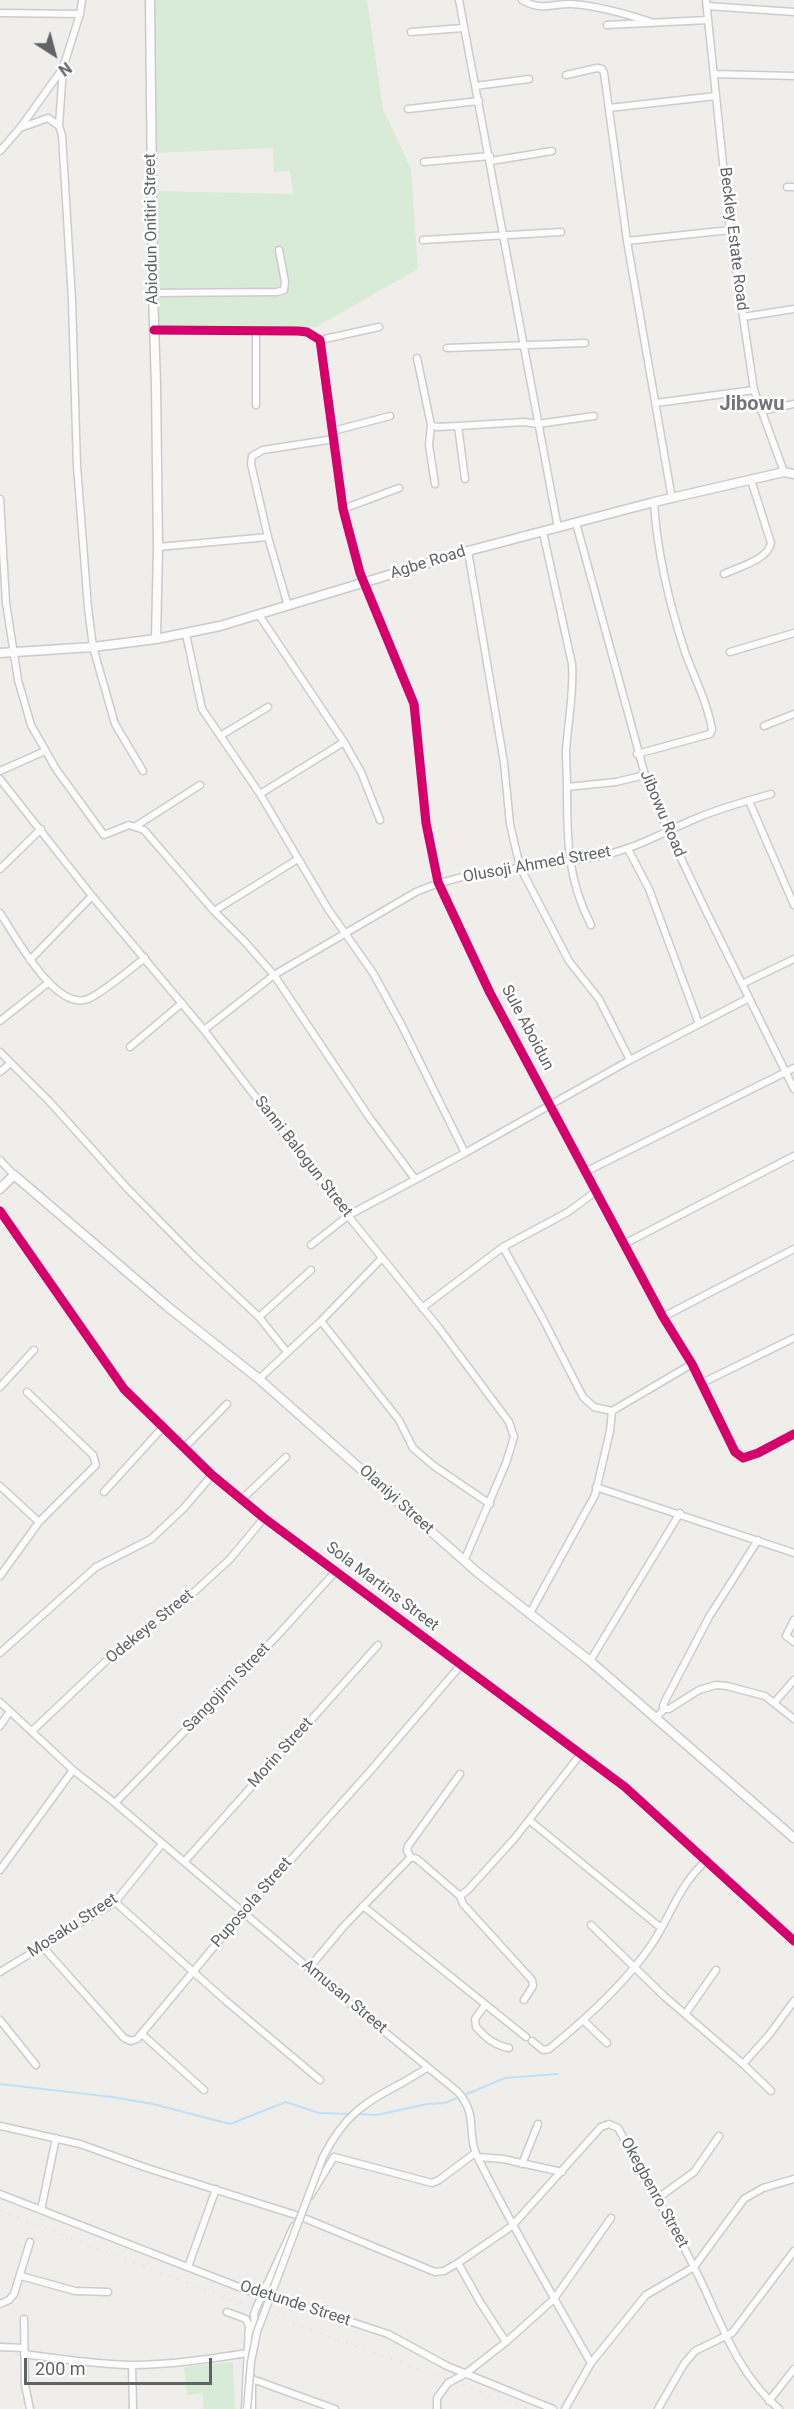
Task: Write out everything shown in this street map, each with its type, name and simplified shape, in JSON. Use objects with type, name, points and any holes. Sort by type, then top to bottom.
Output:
[{"type":"street","points":[[82,0],[80,14],[63,68],[59,126],[62,135],[72,300],[82,539],[93,647],[115,723],[143,771]]},
{"type":"street","name":"Abiodun Onitiri Street","points":[[150,0],[158,547],[156,639]]},
{"type":"street","points":[[459,0],[558,528]]},
{"type":"street","points":[[522,0],[538,7],[553,8],[571,4],[617,11],[654,22]]},
{"type":"street","points":[[706,3],[794,12]]},
{"type":"street","name":"Beckley Estate Road","points":[[706,3],[730,230],[754,390],[784,472]]},
{"type":"street","points":[[0,13],[80,14]]},
{"type":"street","points":[[607,25],[708,20]]},
{"type":"street","points":[[411,32],[463,28]]},
{"type":"street","points":[[0,150],[20,128],[63,68]]},
{"type":"street","points":[[566,75],[602,69],[627,241],[672,499]]},
{"type":"street","points":[[714,74],[794,76]]},
{"type":"street","points":[[475,86],[529,79]]},
{"type":"street","points":[[609,108],[716,96]]},
{"type":"street","points":[[408,109],[478,101]]},
{"type":"street","points":[[20,128],[48,118],[59,126]]},
{"type":"street","points":[[424,162],[552,151]]},
{"type":"street","points":[[627,241],[730,230]]},
{"type":"street","points":[[423,240],[561,232]]},
{"type":"street","points":[[153,293],[277,292],[284,290],[285,282],[279,250]]},
{"type":"street","points":[[743,317],[794,309]]},
{"type":"street","points":[[154,330],[308,332],[320,340],[379,327]]},
{"type":"street","points":[[256,331],[256,405]]},
{"type":"street","name":"Sule Aboidun","points":[[320,340],[343,509],[363,583],[414,704],[426,823],[438,882],[490,993],[663,1317],[692,1364],[735,1452],[743,1458],[758,1453],[794,1434]]},
{"type":"street","points":[[447,348],[585,343]]},
{"type":"street","points":[[417,358],[432,425],[429,445],[435,484]]},
{"type":"street","points":[[656,403],[754,390]]},
{"type":"street","points":[[761,411],[794,404]]},
{"type":"street","points":[[333,431],[390,416]]},
{"type":"street","points":[[432,425],[437,427],[524,422],[537,424],[594,416]]},
{"type":"street","points":[[458,426],[465,479]]},
{"type":"street","points":[[288,606],[268,537],[251,464],[252,456],[263,450],[334,439]]},
{"type":"street","points":[[784,472],[794,474]]},
{"type":"street","name":"Agbe Road","points":[[0,653],[93,647],[186,634],[259,615],[468,551],[654,502],[784,472]]},
{"type":"street","points":[[724,574],[762,556],[770,548],[771,543],[751,480]]},
{"type":"street","points":[[343,509],[399,488]]},
{"type":"street","points":[[0,499],[4,609],[18,680],[31,725],[45,751],[104,835],[129,825],[136,826],[151,838],[214,911],[274,975],[369,1117],[415,1179]]},
{"type":"street","points":[[637,754],[710,734],[712,730],[684,648],[662,569],[656,542],[654,502]]},
{"type":"street","name":"Jibowu Road","points":[[576,523],[637,754],[645,776],[668,831],[794,1089]]},
{"type":"street","points":[[543,532],[572,664],[573,680],[566,753],[566,818],[570,861],[573,883],[581,907],[591,925]]},
{"type":"street","points":[[158,547],[268,537]]},
{"type":"street","points":[[468,551],[504,763],[510,824],[520,867],[569,962],[599,999],[630,1060]]},
{"type":"street","points":[[259,615],[344,742],[361,772],[380,819]]},
{"type":"street","points":[[729,652],[794,633]]},
{"type":"street","points":[[186,634],[200,702],[358,950],[396,1015],[465,1153]]},
{"type":"street","points":[[220,736],[268,706]]},
{"type":"street","points":[[764,726],[794,714]]},
{"type":"street","points":[[260,794],[344,742]]},
{"type":"street","points":[[0,771],[45,751]]},
{"type":"street","points":[[567,787],[616,782],[645,776]]},
{"type":"street","name":"Sanni Balogun Street","points":[[0,779],[92,896],[204,1030],[422,1308],[513,1429],[508,1454],[490,1504],[464,1561]]},
{"type":"street","points":[[136,826],[200,785]]},
{"type":"street","name":"Olusoji Ahmed Street","points":[[204,1030],[274,975],[416,892],[438,882],[520,867],[570,861],[628,849],[705,815],[771,794]]},
{"type":"street","points":[[749,801],[794,905]]},
{"type":"street","points":[[0,869],[41,829]]},
{"type":"street","points":[[628,849],[649,889],[699,1024]]},
{"type":"street","points":[[214,911],[298,859]]},
{"type":"street","points":[[30,960],[92,896]]},
{"type":"street","points":[[0,913],[30,960],[48,983],[73,1000],[89,998],[145,958]]},
{"type":"street","points":[[742,984],[794,959]]},
{"type":"street","points":[[0,1022],[48,983]]},
{"type":"street","points":[[311,1245],[349,1215],[630,1060],[749,998]]},
{"type":"street","points":[[130,1047],[182,1003]]},
{"type":"street","points":[[0,1052],[194,1256],[259,1317],[287,1352]]},
{"type":"street","points":[[0,1072],[10,1063]]},
{"type":"street","points":[[585,1172],[794,1068]]},
{"type":"street","points":[[624,1244],[794,1156]]},
{"type":"street","name":"Olaniyi Street","points":[[0,1160],[14,1175],[168,1307],[259,1379],[464,1561],[590,1661],[794,1838]]},
{"type":"street","points":[[0,1190],[14,1175]]},
{"type":"street","points":[[422,1308],[503,1247],[568,1212],[595,1192]]},
{"type":"street","name":"Sola Martins Street","points":[[0,1211],[124,1389],[212,1475],[264,1518],[625,1787],[794,1941]]},
{"type":"street","points":[[503,1247],[583,1397],[594,1407],[612,1411],[692,1364]]},
{"type":"street","points":[[663,1317],[794,1249]]},
{"type":"street","points":[[259,1379],[321,1321],[382,1258]]},
{"type":"street","points":[[259,1317],[311,1270]]},
{"type":"street","points":[[321,1321],[399,1420],[413,1448],[434,1466],[490,1504]]},
{"type":"street","points":[[702,1383],[794,1338]]},
{"type":"street","points":[[0,1387],[34,1350]]},
{"type":"street","points":[[0,1576],[39,1522],[96,1465],[93,1455],[27,1392]]},
{"type":"street","points":[[185,1447],[227,1404]]},
{"type":"street","points":[[530,1613],[595,1495],[610,1431],[612,1411]]},
{"type":"street","points":[[104,1492],[164,1427]]},
{"type":"street","points":[[241,1500],[286,1457]]},
{"type":"street","points":[[0,1653],[96,1567],[151,1539],[184,1508],[212,1475]]},
{"type":"street","points":[[0,1486],[39,1522]]},
{"type":"street","points":[[596,1487],[680,1513],[794,1553]]},
{"type":"street","points":[[590,1661],[680,1513]]},
{"type":"street","name":"Odekeye Street","points":[[32,1731],[106,1661],[192,1594],[230,1558],[264,1518]]},
{"type":"street","points":[[655,1719],[664,1709],[666,1699],[709,1617],[758,1540]]},
{"type":"street","name":"Sangojimi Street","points":[[115,1803],[284,1629],[336,1571]]},
{"type":"street","points":[[794,1620],[786,1636],[794,1642]]},
{"type":"street","name":"Morin Street","points":[[184,1862],[378,1645]]},
{"type":"street","name":"Puposola Street","points":[[143,2035],[243,1912],[371,1770],[460,1666]]},
{"type":"street","points":[[774,1703],[794,1680]]},
{"type":"street","points":[[664,1709],[669,1709],[699,1690],[716,1685],[741,1688],[765,1696],[794,1719]]},
{"type":"street","name":"Amusan Street","points":[[0,1702],[73,1770],[458,2092],[468,2103],[477,2155],[512,2226],[591,2363]]},
{"type":"street","points":[[0,1726],[10,1711]]},
{"type":"street","points":[[459,1896],[468,1890],[530,1820],[580,1755]]},
{"type":"street","points":[[0,1870],[73,1770]]},
{"type":"street","points":[[460,1774],[408,1846],[407,1851],[411,1857],[417,1859],[459,1896],[463,1904],[532,1980],[533,1986],[524,2000]]},
{"type":"street","points":[[530,1820],[661,1928]]},
{"type":"street","name":"Mosaku Street","points":[[0,1972],[115,1902],[162,1844]]},
{"type":"street","points":[[309,1968],[363,1906],[411,1857]]},
{"type":"street","points":[[363,1906],[543,2050],[549,2049],[583,2020],[635,1967],[661,1928],[679,1891],[697,1868],[707,1860]]},
{"type":"street","points":[[115,1902],[194,1973],[320,2080]]},
{"type":"street","points":[[591,1924],[664,1996],[686,2013],[771,2091]]},
{"type":"street","points":[[42,1946],[124,2038],[131,2041],[143,2035],[204,2090]]},
{"type":"street","points":[[686,2013],[716,1970]]},
{"type":"street","points":[[743,2064],[793,2003]]},
{"type":"street","points":[[486,2005],[476,2019],[476,2027],[485,2038],[498,2046],[509,2048]]},
{"type":"street","points":[[0,2020],[36,2065]]},
{"type":"street","points":[[583,2020],[608,2043]]},
{"type":"street","points":[[246,2409],[256,2332],[323,2157],[334,2135],[347,2119],[368,2101],[427,2068]]},
{"type":"street","points":[[522,2164],[538,2124]]},
{"type":"street","name":"Okegbenro Street","points":[[562,2172],[601,2127],[609,2124],[618,2128],[694,2267],[736,2358],[753,2383],[778,2409]]},
{"type":"street","points":[[0,2126],[80,2144],[147,2168],[216,2188],[299,2216],[435,2272],[444,2271],[458,2263],[512,2226],[562,2172]]},
{"type":"street","points":[[658,2198],[694,2172],[719,2136]]},
{"type":"street","points":[[40,2210],[56,2138]]},
{"type":"street","points":[[252,2409],[256,2323],[254,2314],[299,2216],[334,2157],[432,2183],[439,2181],[477,2155],[562,2172]]},
{"type":"street","points":[[565,2409],[591,2363],[646,2295],[694,2267],[744,2199],[763,2188],[794,2179]]},
{"type":"street","points":[[188,2266],[216,2188]]},
{"type":"street","name":"Odetunde Street","points":[[0,2194],[262,2296],[294,2303],[388,2334],[440,2362],[553,2409]]},
{"type":"street","points":[[437,2409],[437,2398],[450,2381],[465,2373],[506,2342],[554,2299],[611,2218]]},
{"type":"street","points":[[0,2304],[9,2300],[14,2294],[30,2242]]},
{"type":"street","points":[[658,2409],[684,2364],[695,2351],[732,2333],[794,2251]]},
{"type":"street","points":[[458,2263],[506,2342]]},
{"type":"street","points":[[21,2276],[75,2291],[108,2292]]},
{"type":"street","points":[[227,2312],[248,2321],[249,2326],[246,2409]]},
{"type":"street","points":[[24,2319],[24,2351],[30,2409]]},
{"type":"street","points":[[0,2347],[91,2363],[132,2365],[204,2360],[247,2353]]},
{"type":"street","points":[[132,2365],[133,2409]]},
{"type":"street","points":[[770,2401],[794,2369]]},
{"type":"street","points":[[252,2379],[335,2409]]},
{"type":"green space","points":[[147,0],[367,0],[383,109],[411,169],[418,269],[316,327],[157,331],[153,191],[293,194],[290,171],[274,172],[273,148],[152,153]]},
{"type":"green space","points":[[233,2362],[235,2409],[203,2409],[203,2393],[187,2395],[184,2367]]},
{"type":"waterway","points":[[357,2114],[377,2115],[427,2104],[445,2103],[505,2078],[558,2074]]},
{"type":"waterway","points":[[0,2084],[153,2104],[230,2124],[286,2102],[319,2113],[351,2114]]},
{"type":"railway","points":[[0,2211],[255,2309],[528,2409]]},
{"type":"cycle path","points":[[154,330],[298,331],[307,332],[320,340],[343,509],[360,573],[414,704],[426,823],[438,882],[490,993],[663,1317],[692,1364],[735,1452],[743,1458],[758,1453],[794,1434]]},
{"type":"cycle path","points":[[0,1211],[124,1389],[212,1475],[264,1518],[625,1787],[794,1941]]},
{"type":"district","name":"Jibowu","points":[[752,405]]}]
